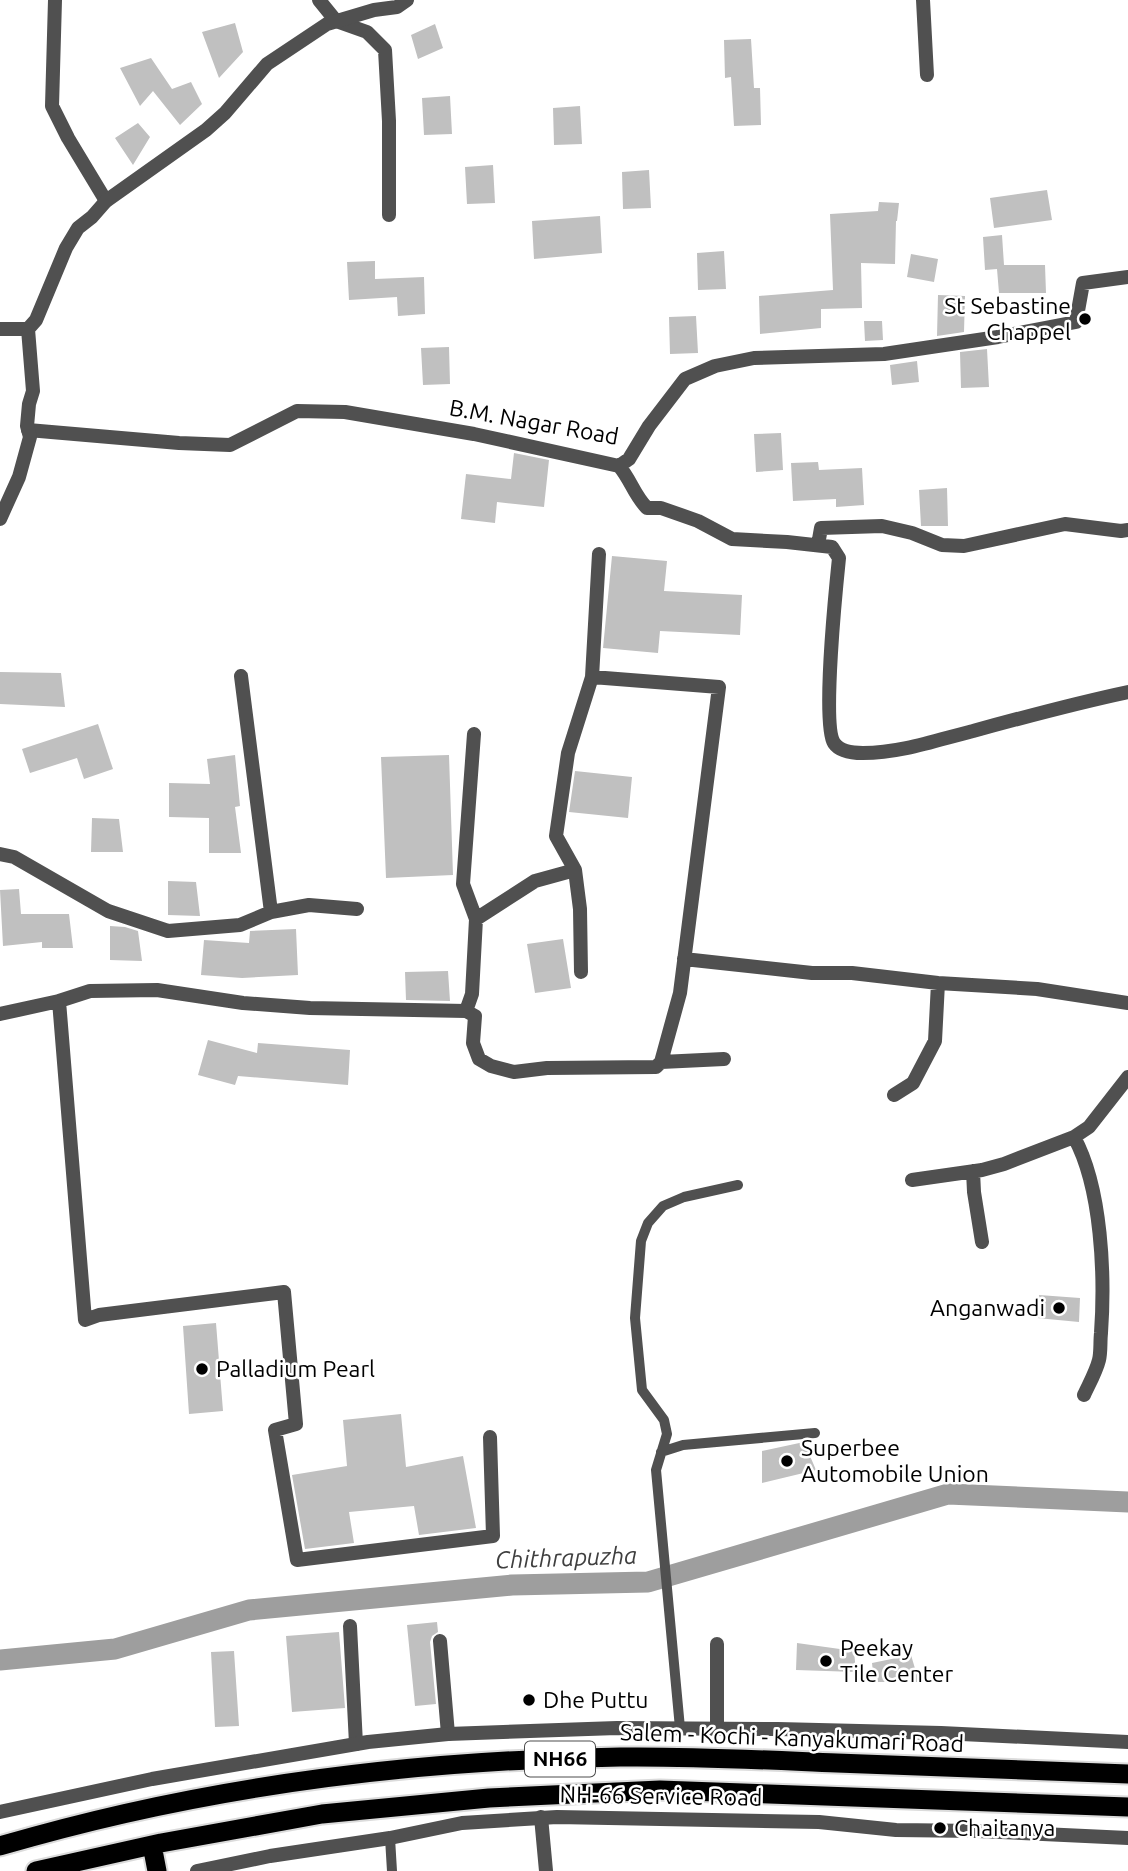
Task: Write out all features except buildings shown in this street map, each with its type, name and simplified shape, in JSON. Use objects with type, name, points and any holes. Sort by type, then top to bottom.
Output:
[{"type":"highway","name":"Salem - Kochi - Kanyakumari Road","points":[[0,1846],[59,1829],[221,1795],[390,1770],[536,1760],[712,1758],[1128,1774]]},
{"type":"highway","points":[[879,1798],[881,1764]]},
{"type":"highway","name":"NH66","points":[[36,1871],[152,1845],[323,1814],[489,1798],[660,1790],[1128,1807]]},
{"type":"highway","points":[[152,1845],[157,1871]]},
{"type":"street","points":[[55,0],[52,106],[106,201]]},
{"type":"street","points":[[319,0],[336,21],[367,32],[385,50],[389,121],[389,215]]},
{"type":"street","points":[[0,519],[19,477],[30,437],[29,404],[33,391],[28,329],[36,320],[66,248],[78,228],[92,218],[106,201],[206,130],[225,113],[267,64],[327,24],[374,10],[397,7],[407,0]]},
{"type":"street","points":[[923,0],[927,75]]},
{"type":"street","name":"B.M. Nagar Road","points":[[28,430],[230,446],[297,411],[345,412],[474,434],[619,466],[629,459],[649,426],[685,379],[715,366],[754,358],[884,354],[1076,322],[1083,283],[1128,277]]},
{"type":"street","points":[[0,329],[28,329]]},
{"type":"street","points":[[619,466],[631,480],[638,498],[647,508],[661,508],[732,539],[832,547],[839,558],[829,731],[836,746],[843,750],[863,753],[910,747],[1128,692]]},
{"type":"street","points":[[818,545],[821,528],[882,526],[912,533],[942,545],[964,546],[1065,524],[1128,530]]},
{"type":"street","points":[[581,972],[580,909],[575,870],[556,835],[568,753],[592,677],[599,554]]},
{"type":"street","points":[[241,676],[271,912]]},
{"type":"street","points":[[0,1014],[59,1002],[90,991],[157,990],[243,1003],[310,1009],[466,1011],[475,1016],[473,1043],[479,1059],[491,1066],[514,1072],[547,1068],[656,1067],[662,1062],[680,993],[719,687],[592,677]]},
{"type":"street","points":[[466,1011],[472,993],[476,919],[463,884],[474,734]]},
{"type":"street","points":[[0,854],[14,857],[108,911],[168,931],[240,925],[271,912],[309,905],[357,909]]},
{"type":"street","points":[[476,919],[535,881],[575,870]]},
{"type":"street","points":[[684,960],[812,973],[852,973],[938,983],[1037,989],[1128,1003]]},
{"type":"street","points":[[894,1095],[913,1083],[935,1041],[938,983]]},
{"type":"street","points":[[59,1002],[83,1319],[86,1321],[99,1315],[284,1292],[296,1424],[275,1430],[297,1560],[493,1536],[490,1437]]},
{"type":"street","points":[[662,1062],[724,1059]]},
{"type":"street","points":[[912,1180],[1004,1164],[1074,1137],[1088,1127],[1128,1077]]},
{"type":"street","points":[[1074,1137],[1081,1149],[1093,1192],[1104,1300],[1099,1360],[1084,1395]]},
{"type":"street","points":[[973,1171],[982,1242]]},
{"type":"street","points":[[350,1626],[356,1744]]},
{"type":"street","points":[[439,1641],[448,1734]]},
{"type":"street","points":[[717,1644],[717,1728]]},
{"type":"street","points":[[0,1812],[152,1779],[356,1744],[448,1734],[617,1728],[717,1728],[928,1733],[1128,1742]]},
{"type":"street","points":[[541,1817],[546,1871]]},
{"type":"street","name":"NH-66 Service Road","points":[[198,1871],[462,1823],[541,1817],[819,1822],[896,1830],[1128,1839]]},
{"type":"lane","points":[[680,1728],[656,1470],[667,1434],[664,1420],[642,1390],[635,1318],[641,1241],[648,1223],[663,1206],[684,1197],[738,1185]]},
{"type":"lane","points":[[661,1452],[683,1445],[815,1433]]},
{"type":"lane","points":[[390,1838],[392,1871]]},
{"type":"waterway","name":"Chithrapuzha","points":[[0,1660],[115,1649],[249,1610],[512,1585],[648,1582],[948,1494],[1128,1502]]},
{"type":"place","name":"St Sebastine Chappel","points":[[1085,319]]},
{"type":"place","name":"Anganwadi","points":[[1059,1308]]},
{"type":"place","name":"Palladium Pearl","points":[[202,1369]]},
{"type":"place","name":"Superbee Automobile Union","points":[[787,1461]]},
{"type":"place","name":"Peekay Tile Center","points":[[826,1661]]},
{"type":"place","name":"Dhe Puttu","points":[[529,1700]]},
{"type":"place","name":"Chaitanya","points":[[940,1828]]}]
